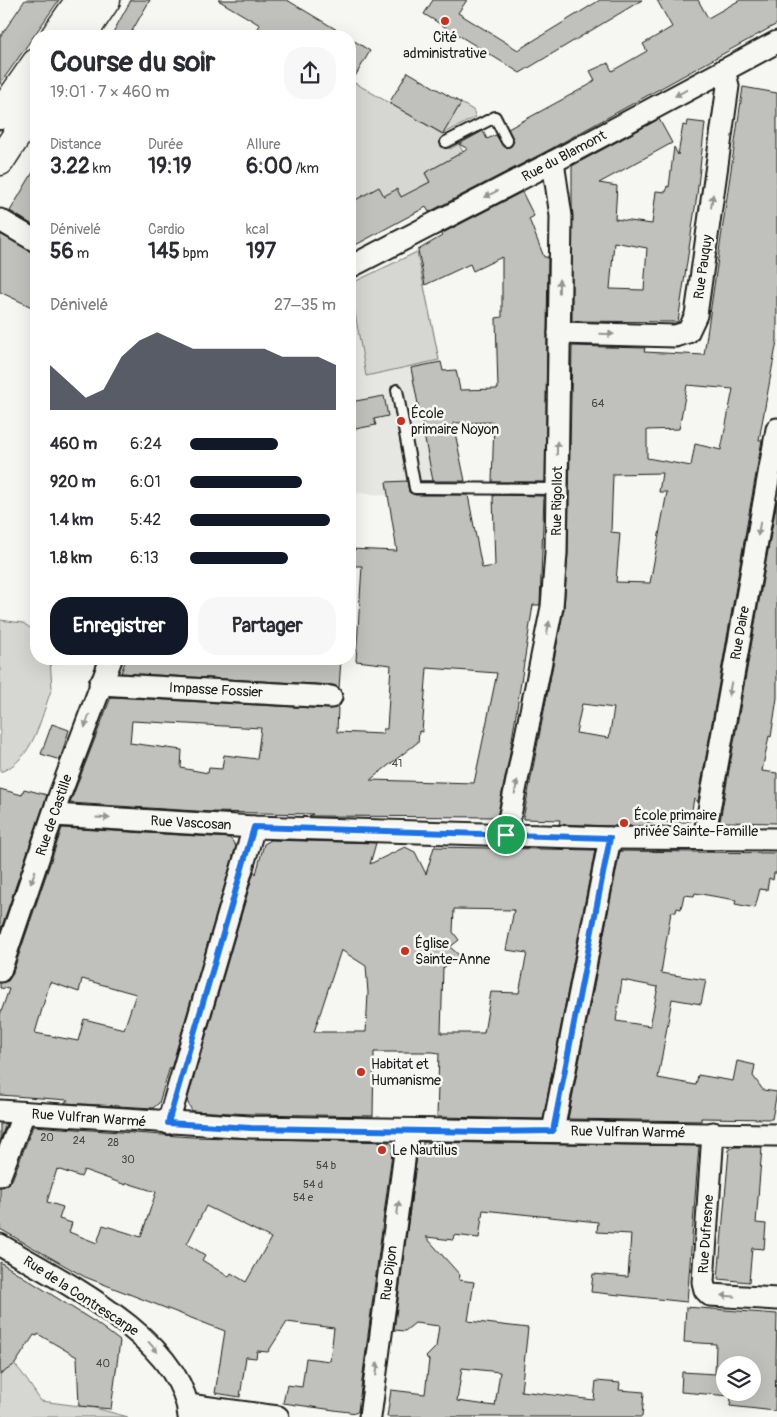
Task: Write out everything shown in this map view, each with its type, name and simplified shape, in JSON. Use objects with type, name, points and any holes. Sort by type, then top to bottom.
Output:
[{"type":"main road","points":[[59,30],[80,0]]},
{"type":"main road","points":[[86,30],[106,0]]},
{"type":"main road","points":[[0,115],[30,72]]},
{"type":"main road","points":[[0,161],[30,115]]},
{"type":"street","name":"Rue du Blamont","points":[[356,263],[524,171],[553,162],[777,42]]},
{"type":"street","name":"Rue Pauquy","points":[[558,333],[675,336],[688,332],[696,315],[728,86],[724,70]]},
{"type":"street","name":"Rue Rigollot","points":[[506,835],[552,607],[556,553],[561,216],[553,162]]},
{"type":"street","points":[[0,220],[30,238]]},
{"type":"street","name":"Rue Daire","points":[[704,838],[777,429]]},
{"type":"street","name":"Rue de Castille","points":[[0,971],[100,684],[108,665]]},
{"type":"street","name":"Impasse Fossier","points":[[100,684],[331,697]]},
{"type":"street","name":"Rue Vascosan","points":[[54,815],[254,827],[610,838],[777,839]]},
{"type":"street","points":[[168,1123],[254,827]]},
{"type":"street","points":[[553,1131],[610,838]]},
{"type":"street","name":"Rue Vulfran Warmé","points":[[0,1111],[251,1128],[777,1135]]},
{"type":"street","points":[[0,1175],[24,1113]]},
{"type":"street","name":"Rue Dijon","points":[[370,1417],[408,1130]]},
{"type":"street","name":"Rue Dufresne","points":[[713,1133],[703,1282],[705,1290],[710,1295],[777,1299]]},
{"type":"street","name":"Rue de la Contrescarpe","points":[[0,1245],[116,1316],[145,1338],[170,1366],[188,1411]]},
{"type":"street","points":[[188,1411],[278,1417]]},
{"type":"lane","points":[[75,30],[94,0]]},
{"type":"lane","points":[[0,146],[30,101]]},
{"type":"lane","points":[[446,142],[495,117],[507,141]]},
{"type":"lane","points":[[397,390],[415,488],[557,489]]},
{"type":"shaded area","points":[[356,84],[442,134],[461,103],[473,110],[476,117],[443,134],[450,149],[459,144],[463,152],[425,173],[430,182],[417,189],[426,207],[411,215],[397,190],[384,196],[356,202]]},
{"type":"shaded area","name":"École primaire Noyon","points":[[418,250],[465,481],[404,497],[356,493],[356,280]]},
{"type":"shaded area","points":[[417,252],[439,360],[366,376],[356,318],[356,281]]},
{"type":"shaded area","points":[[0,620],[23,623],[30,628],[30,665],[50,665],[52,688],[39,725],[28,748],[12,766],[0,772]]},
{"type":"shaded area","points":[[0,1347],[22,1373],[41,1401],[95,1408],[128,1417],[0,1417]]},
{"type":"building","points":[[25,0],[59,0],[38,30],[30,30],[30,41],[0,84],[0,37]]},
{"type":"building","points":[[131,0],[150,0],[132,30],[114,30]]},
{"type":"building","points":[[218,0],[287,0],[337,30],[257,30],[260,25]]},
{"type":"building","points":[[433,0],[467,0],[458,13],[518,50],[600,0],[642,0],[520,73],[424,14]]},
{"type":"building","points":[[657,0],[698,0],[708,18],[740,0],[777,0],[777,24],[547,151],[429,212],[426,207],[356,245],[356,200],[379,187],[384,196],[397,189],[401,197],[430,182],[425,173],[468,149],[459,144],[483,131],[487,139],[496,135],[503,146],[510,147],[514,141],[508,129],[589,85],[595,80],[590,71],[608,63],[612,71],[647,51],[643,44],[672,27]]},
{"type":"building","points":[[356,42],[370,51],[356,75]]},
{"type":"building","points":[[408,72],[461,103],[443,134],[389,103]]},
{"type":"building","points":[[743,87],[777,93],[777,341],[759,440],[762,440],[698,802],[694,798],[690,822],[647,822],[647,826],[610,826],[559,824],[560,820],[523,819],[564,608],[568,553],[572,346],[645,348],[644,352],[704,355]],"holes":[[[687,385],[733,389],[721,450],[695,444],[691,466],[647,458],[647,430],[679,429]],[[662,473],[659,492],[667,492],[650,583],[616,582],[620,533],[611,532],[613,474]],[[582,704],[614,708],[609,738],[576,733]]]},
{"type":"building","points":[[659,119],[672,143],[599,183],[617,186],[615,219],[652,224],[656,191],[666,192],[667,186],[669,187],[674,147],[678,155],[683,125],[687,126],[688,121],[705,123],[697,195],[678,322],[572,321],[572,166]],"holes":[[[614,242],[647,248],[644,290],[610,289]]]},
{"type":"building","points":[[30,177],[30,223],[10,211]]},
{"type":"building","points":[[522,192],[534,216],[529,219],[544,257],[548,257],[545,482],[492,482],[494,422],[453,423],[465,481],[433,481],[411,368],[441,362],[443,371],[456,370],[460,390],[498,389],[496,318],[502,317],[502,257],[473,271],[470,264],[425,285],[418,250],[442,236],[441,234]]},
{"type":"building","points":[[0,234],[30,250],[30,306],[0,292]]},
{"type":"building","points":[[384,396],[388,416],[374,419],[376,425],[356,429],[356,401]]},
{"type":"building","points":[[407,481],[409,492],[415,495],[468,495],[482,568],[495,566],[493,495],[544,496],[540,605],[533,605],[509,759],[497,817],[309,816],[313,814],[211,812],[70,803],[111,697],[330,709],[338,707],[337,732],[383,734],[383,729],[387,729],[391,665],[356,661],[362,566],[356,566],[356,549],[397,551],[386,482]],"holes":[[[427,668],[497,673],[474,783],[370,780],[418,742],[419,731],[422,732]],[[132,721],[261,728],[257,759],[224,755],[222,769],[209,768],[208,773],[181,768],[182,750],[130,743]]]},
{"type":"building","points":[[777,500],[777,698],[771,737],[769,736],[762,771],[777,773],[777,823],[722,822],[720,821]]},
{"type":"building","points":[[124,665],[341,665],[339,688],[332,685],[121,673]]},
{"type":"building","points":[[52,724],[69,730],[60,760],[41,754]]},
{"type":"building","points":[[0,789],[22,795],[24,789],[47,795],[0,932]]},
{"type":"building","points":[[62,828],[230,838],[236,846],[171,1069],[170,1067],[159,1103],[153,1108],[64,1103],[68,1100],[0,1095],[0,1015],[9,989],[0,988],[0,983],[8,981],[12,975]],"holes":[[[82,979],[136,994],[124,1029],[84,1019],[78,1041],[35,1033],[50,982],[79,992]]]},
{"type":"building","points":[[271,840],[376,843],[370,864],[405,847],[415,852],[426,874],[434,847],[595,850],[543,1119],[437,1117],[439,1053],[433,1052],[374,1052],[373,1116],[192,1111],[187,1101],[254,871],[256,874],[264,844]],"holes":[[[454,909],[514,910],[506,950],[527,953],[519,993],[491,992],[484,1033],[441,1033],[443,968],[460,956],[450,947],[459,940],[453,932]],[[341,950],[366,966],[368,993],[366,1032],[314,1032]]]},
{"type":"building","points":[[620,851],[777,853],[777,873],[774,873],[773,880],[769,878],[767,890],[760,889],[755,908],[735,904],[736,900],[695,893],[694,896],[684,895],[681,909],[677,908],[676,912],[671,912],[661,973],[706,980],[701,1004],[672,999],[658,1078],[696,1085],[698,1075],[733,1081],[737,1061],[755,1065],[753,1076],[763,1090],[777,1092],[772,1119],[701,1118],[701,1121],[568,1119]],"holes":[[[622,980],[658,987],[650,1026],[616,1021]]]},
{"type":"building","points":[[0,1124],[6,1124],[0,1140]]},
{"type":"building","points":[[33,1126],[192,1137],[390,1142],[393,1146],[358,1411],[356,1413],[283,1403],[287,1385],[302,1387],[306,1358],[330,1361],[334,1328],[287,1322],[268,1352],[257,1351],[256,1358],[246,1357],[240,1397],[215,1393],[225,1331],[85,1277],[0,1229],[0,1187],[7,1185],[12,1180]],"holes":[[[57,1169],[81,1177],[84,1170],[126,1185],[127,1183],[156,1192],[141,1237],[103,1225],[97,1243],[69,1232],[72,1223],[59,1219],[63,1207],[47,1202]],[[206,1206],[271,1238],[246,1282],[231,1273],[229,1277],[202,1260],[205,1255],[187,1244]]]},
{"type":"building","points":[[423,1142],[699,1146],[687,1302],[591,1292],[593,1274],[628,1277],[631,1234],[597,1232],[598,1222],[483,1210],[479,1238],[454,1235],[453,1240],[426,1237],[460,1275],[459,1280],[474,1282],[468,1321],[528,1328],[521,1391],[594,1400],[596,1381],[620,1383],[619,1390],[644,1392],[642,1417],[387,1417],[391,1390],[425,1394],[429,1360],[426,1357],[436,1347],[439,1326],[415,1323],[405,1331],[394,1330],[417,1156],[422,1156]],"holes":[[[462,1368],[500,1372],[495,1406],[457,1401]]]},
{"type":"building","points":[[734,1147],[762,1147],[756,1223],[766,1224],[764,1249],[752,1248],[749,1282],[718,1279],[729,1150]]},
{"type":"building","points":[[0,1262],[95,1322],[120,1341],[111,1409],[79,1406],[77,1357],[38,1334],[37,1336],[34,1335],[15,1364],[0,1375]]},
{"type":"building","points":[[686,1307],[777,1314],[775,1411],[730,1406],[730,1401],[761,1401],[761,1356],[716,1356],[716,1395],[681,1392],[682,1372],[715,1374],[716,1344],[684,1342]]},
{"type":"place","name":"Cité administrative","points":[[445,21]]},
{"type":"place","name":"École primaire Noyon","points":[[401,421]]},
{"type":"place","name":"École primaire privée Sainte-Famille","points":[[624,823]]},
{"type":"place","name":"Église Sainte-Anne","points":[[405,951]]},
{"type":"place","name":"Habitat et Humanisme","points":[[361,1072]]},
{"type":"place","name":"Le Nautilus","points":[[382,1150]]},
{"type":"route","points":[[254,827],[506,835],[610,838],[553,1131],[487,1132],[251,1128],[168,1123],[254,827]]}]
